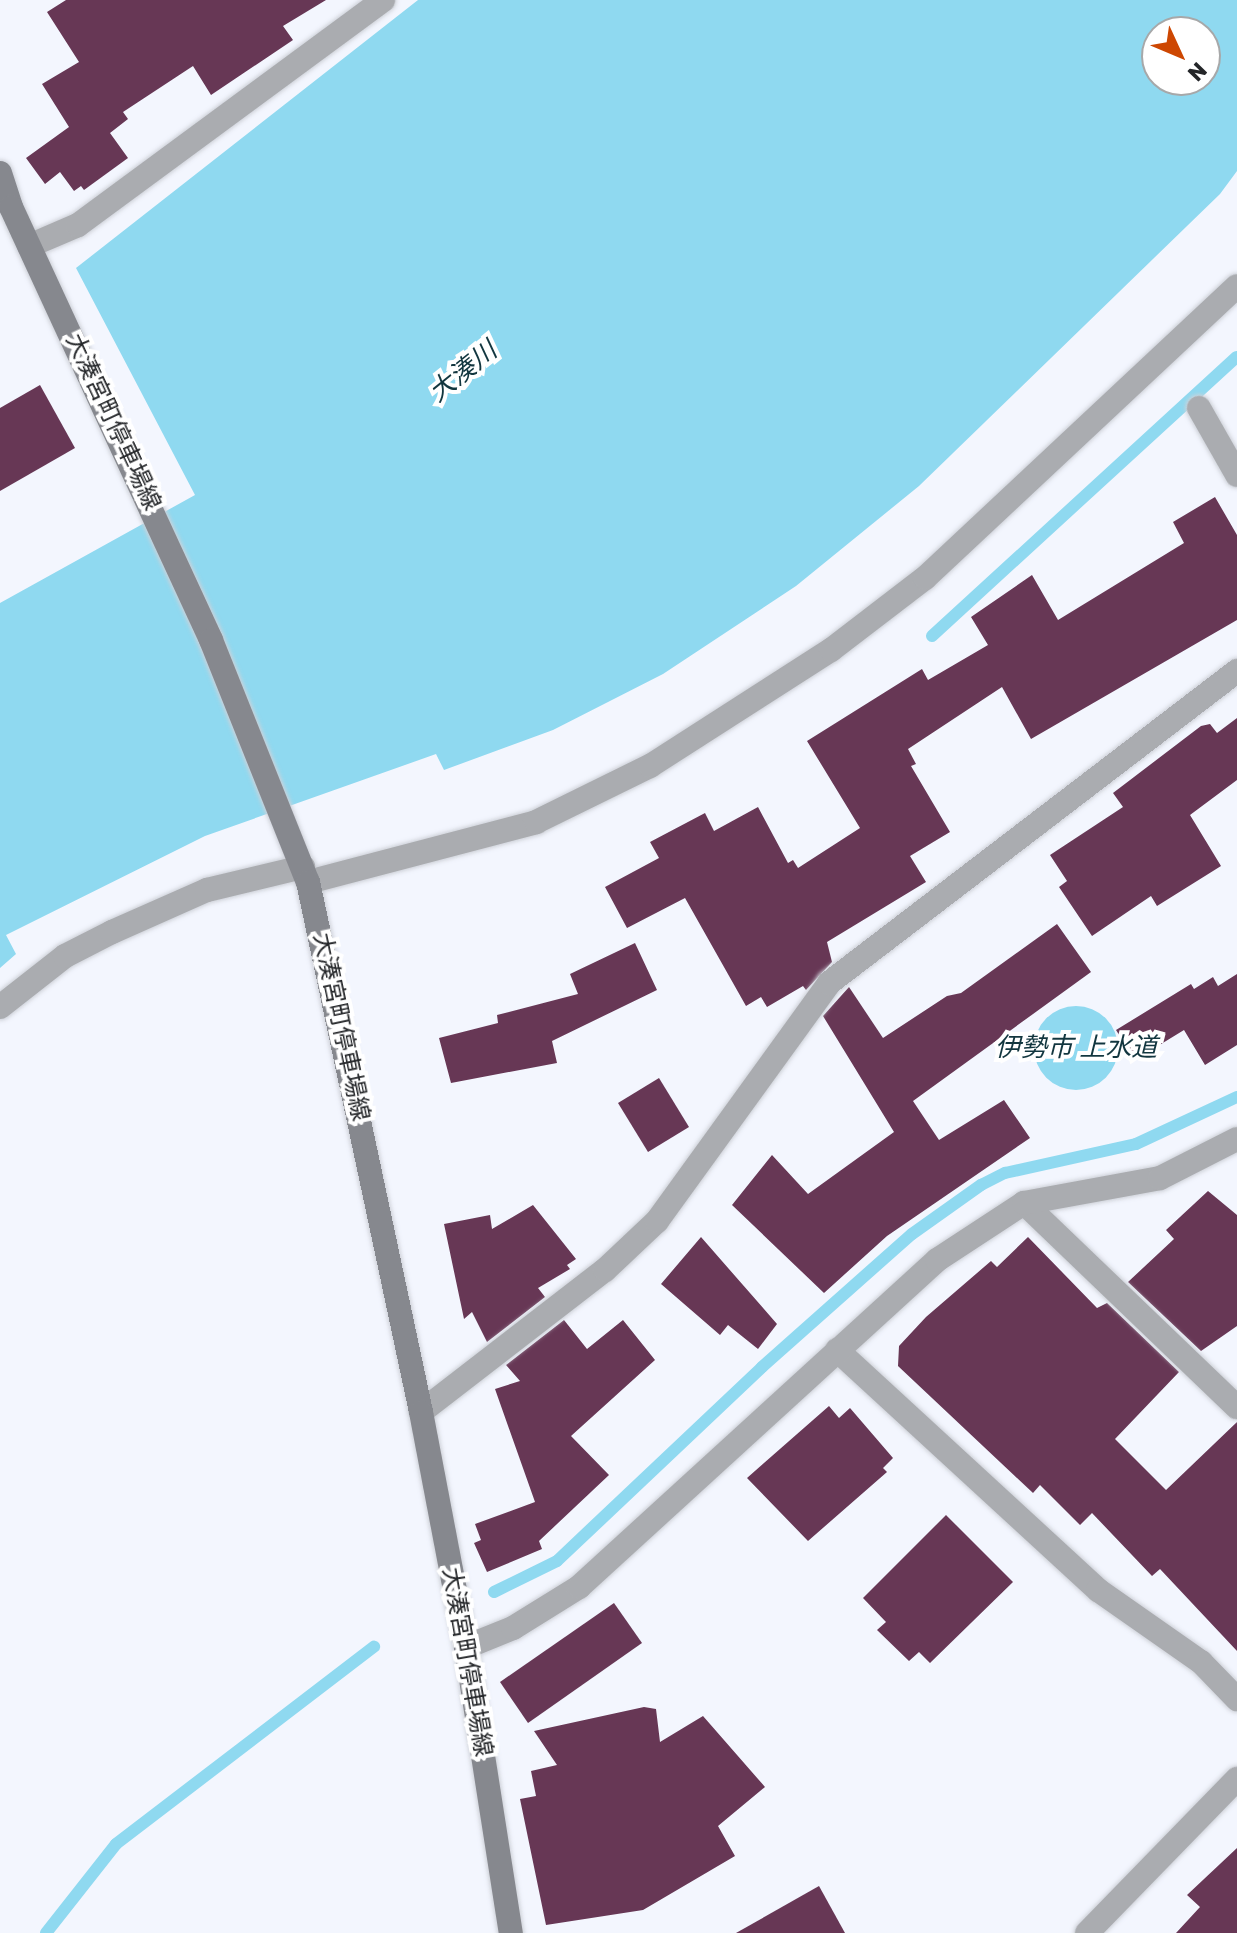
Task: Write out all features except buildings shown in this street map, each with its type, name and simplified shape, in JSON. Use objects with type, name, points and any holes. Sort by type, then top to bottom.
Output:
[{"type":"main road","name":"大湊宮町停車場線","points":[[0,173],[5,209],[29,246],[139,475],[304,869],[421,1412],[466,1647],[511,1933]]},
{"type":"street","points":[[29,246],[78,225],[383,0]]},
{"type":"street","points":[[0,1007],[65,956],[207,890],[536,822],[650,766],[779,683],[925,578],[1237,286]]},
{"type":"street","points":[[1199,408],[1237,475]]},
{"type":"street","points":[[421,1412],[605,1270],[657,1221],[802,1014],[829,983],[1237,671]]},
{"type":"street","points":[[466,1647],[513,1628],[579,1587],[937,1260],[1024,1203],[1160,1178],[1237,1139]]},
{"type":"street","points":[[1024,1203],[1237,1407]]},
{"type":"street","points":[[837,1350],[1098,1590],[1181,1646],[1237,1699]]},
{"type":"street","points":[[1087,1933],[1237,1779]]},
{"type":"water","name":"大湊川","points":[[418,0],[1237,0],[1237,171],[1220,194],[919,486],[796,586],[663,674],[553,730],[444,770],[436,754],[205,836],[6,935],[16,954],[0,968],[0,603],[195,495],[76,268]]},
{"type":"water","name":"伊勢市 上水道","points":[[1068,1006],[1084,1006],[1100,1013],[1111,1024],[1118,1048],[1115,1064],[1106,1078],[1084,1090],[1068,1090],[1052,1083],[1041,1072],[1034,1056],[1034,1040],[1041,1024],[1052,1013]]},
{"type":"waterway","points":[[932,636],[1237,357]]},
{"type":"waterway","points":[[494,1592],[557,1561],[762,1367],[912,1234],[981,1185],[1005,1173],[1136,1144],[1237,1097]]},
{"type":"waterway","points":[[46,1933],[116,1844],[374,1647]]}]
